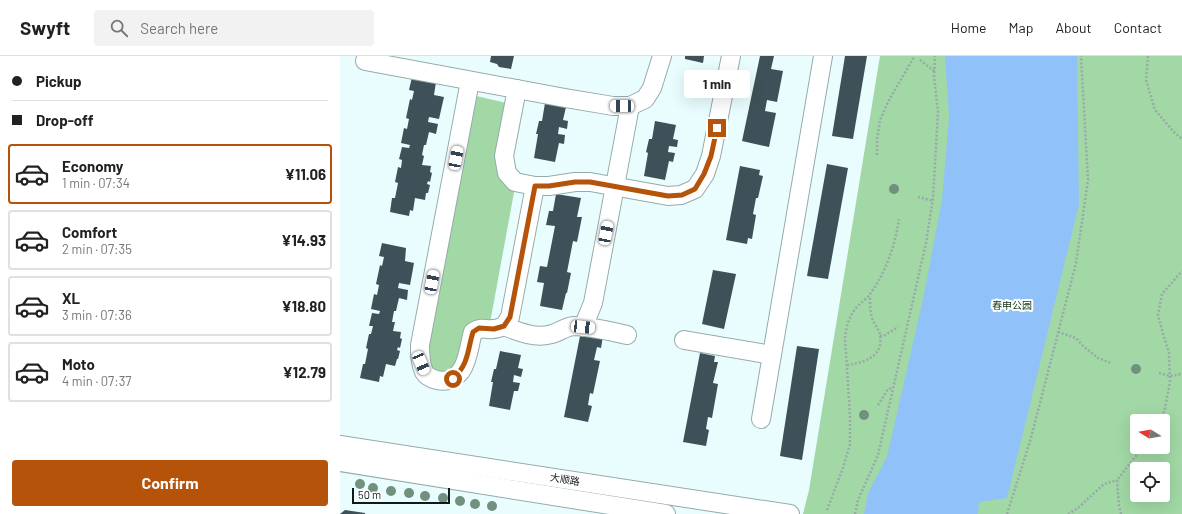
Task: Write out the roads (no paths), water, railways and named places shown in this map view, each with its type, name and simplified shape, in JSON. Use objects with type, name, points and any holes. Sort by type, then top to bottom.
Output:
[{"type":"street","points":[[365,61],[613,106],[630,106],[645,99],[652,88],[662,56]]},
{"type":"street","points":[[517,89],[504,156],[507,172],[515,182],[535,186],[590,182],[668,196],[682,195],[695,189],[704,174],[711,156],[731,56]]},
{"type":"street","points":[[761,419],[822,56]]},
{"type":"street","points":[[470,81],[420,345],[421,363],[425,374],[435,380],[444,381],[453,379],[461,371],[466,360],[473,332],[479,328],[494,329],[504,326],[521,333],[542,336],[554,334],[574,326],[600,329],[627,335]]},
{"type":"street","points":[[583,327],[593,303],[630,106]]},
{"type":"street","points":[[504,326],[510,317],[535,186]]},
{"type":"street","points":[[684,340],[772,355]]},
{"type":"street","name":"大顺路","points":[[340,445],[790,514]]},
{"type":"street","name":"大顺路","points":[[340,462],[666,514]]},
{"type":"water","points":[[945,56],[1077,56],[1079,204],[1007,498],[979,502],[978,514],[864,514],[868,493],[887,457],[923,299],[942,200],[949,117]]},
{"type":"park label","name":"春申公园","points":[[1012,305]]}]
